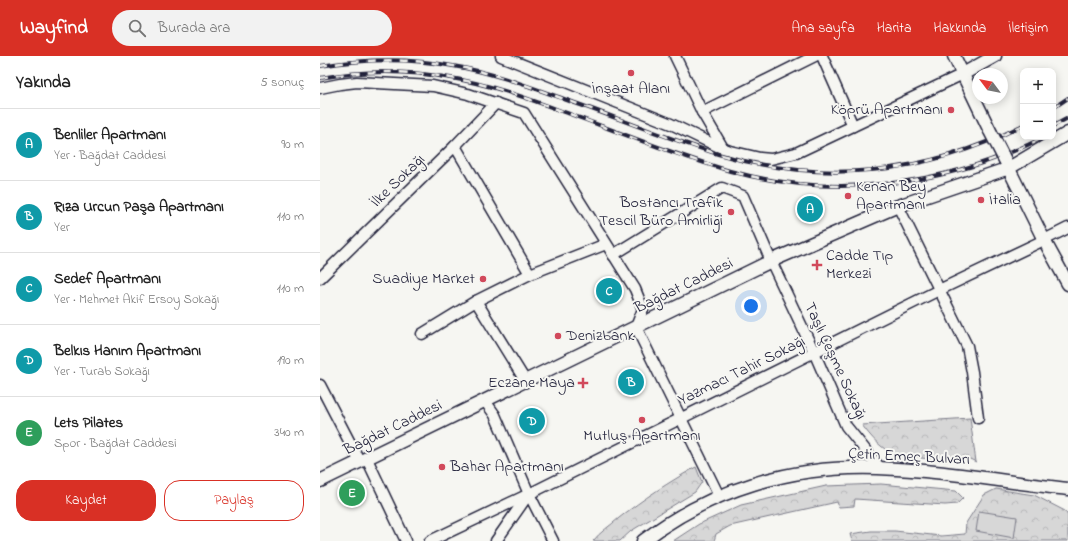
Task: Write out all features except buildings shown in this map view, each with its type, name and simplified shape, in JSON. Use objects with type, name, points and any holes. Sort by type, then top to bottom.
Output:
[{"type":"main road","points":[[954,56],[1044,240],[1068,284]]},
{"type":"main road","points":[[963,74],[995,56]]},
{"type":"main road","name":"Bağdat Caddesi","points":[[320,481],[526,382],[771,261],[898,206],[1007,165],[1068,132]]},
{"type":"main road","name":"Çetin Emeç Bulvarı","points":[[643,541],[673,521],[719,496],[784,475],[832,469],[880,468],[951,474],[1068,489]]},
{"type":"street","points":[[501,56],[671,124],[723,148],[760,158],[771,159],[796,153],[963,74]]},
{"type":"street","points":[[675,56],[702,112],[723,148]]},
{"type":"street","points":[[702,112],[815,56]]},
{"type":"street","points":[[822,56],[852,126]]},
{"type":"street","points":[[320,88],[353,83],[422,85],[452,90],[524,113],[635,289],[643,309],[636,327],[719,496]]},
{"type":"street","name":"İlke Sokağı","points":[[320,278],[455,146],[496,103]]},
{"type":"street","points":[[455,146],[530,274]]},
{"type":"street","name":"Taşlı Çeşme Sokağı","points":[[613,254],[722,188],[743,196],[846,426],[880,468]]},
{"type":"street","points":[[898,206],[967,346],[978,418]]},
{"type":"street","name":"Yazmacı Tahir Sokağı","points":[[430,541],[529,494],[939,290],[1068,228]]},
{"type":"street","points":[[422,334],[476,301],[530,274],[606,244]]},
{"type":"street","points":[[476,301],[526,382]]},
{"type":"street","points":[[321,389],[364,461],[406,541]]},
{"type":"street","points":[[485,401],[495,415],[529,494],[553,541]]},
{"type":"street","points":[[496,541],[529,494]]},
{"type":"green space","points":[[970,418],[976,462],[970,459],[955,457],[947,461],[896,455],[881,446],[862,425]]},
{"type":"green space","points":[[696,467],[702,482],[695,492],[631,531],[620,541],[593,541],[637,504]]},
{"type":"green space","points":[[881,484],[956,491],[963,498],[957,504],[945,505],[855,499],[854,506],[839,507],[837,502],[730,526],[716,534],[714,541],[673,541],[699,524],[741,505],[826,486]]},
{"type":"green space","points":[[996,489],[1034,495],[1065,511],[1068,516],[1068,541],[852,541],[850,534],[871,531],[895,531],[941,536],[965,534],[966,523],[984,495]]},
{"type":"green space","points":[[979,511],[1017,517],[1014,538],[976,531]]},
{"type":"railway","points":[[320,66],[386,60],[436,63],[467,69],[523,84],[718,154],[757,164],[796,170],[835,172],[874,170],[912,164],[949,155],[987,142],[1020,126]]},
{"type":"railway","points":[[320,78],[369,72],[402,72],[435,75],[465,81],[492,87],[519,96],[665,150],[730,171],[770,180],[810,185],[850,186],[890,183],[930,177],[969,167],[1007,154],[1037,140]]},
{"type":"railway","points":[[1056,106],[1068,98]]},
{"type":"railway","points":[[1056,124],[1068,118]]},
{"type":"place","name":"İnşaat Alanı","points":[[631,73]]},
{"type":"place","name":"Köprü Apartmanı","points":[[951,110]]},
{"type":"place","name":"Kenan Bey Apartmanı","points":[[848,196]]},
{"type":"place","name":"İtalia","points":[[981,200]]},
{"type":"place","name":"Benliler Apartmanı","points":[[810,209]]},
{"type":"place","name":"Bostancı Trafik Tescil Büro Amirliği","points":[[731,212]]},
{"type":"place","name":"Cadde Tıp Merkezi","points":[[817,265]]},
{"type":"place","name":"Suadiye Market","points":[[483,279]]},
{"type":"place","name":"Sedef Apartmanı","points":[[609,291]]},
{"type":"place","name":"Denizbank","points":[[558,336]]},
{"type":"place","name":"Rıza Urcun Paşa Apartmanı","points":[[631,382]]},
{"type":"place","name":"Eczane Maya","points":[[583,383]]},
{"type":"place","name":"Mutluş Apartmanı","points":[[642,420]]},
{"type":"place","name":"Belkıs Hanım Apartmanı","points":[[532,421]]},
{"type":"place","name":"Bahar Apartmanı","points":[[442,467]]},
{"type":"place","name":"Lets Pilates","points":[[352,493]]}]
